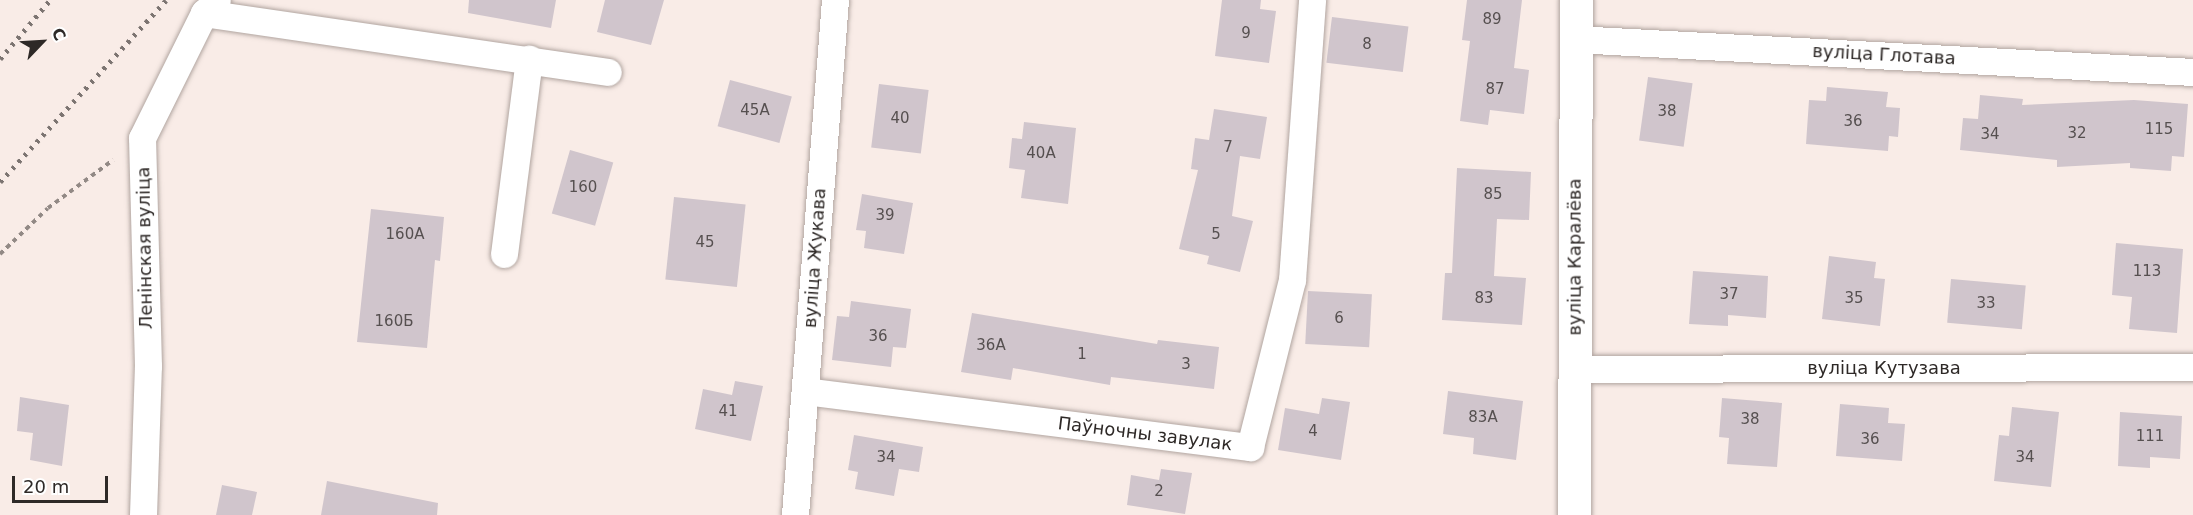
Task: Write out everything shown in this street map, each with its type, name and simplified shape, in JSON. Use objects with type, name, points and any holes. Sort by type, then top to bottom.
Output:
[{"type":"street","name":"вуліца Жукава","points":[[795,515],[835,0]]},
{"type":"street","name":"Паўночны завулак","points":[[805,391],[1250,447],[1292,280],[1312,0]]},
{"type":"street","name":"вуліца Каралёва","points":[[1574,515],[1574,39],[1576,0]]},
{"type":"street","points":[[210,7],[608,72]]},
{"type":"street","name":"Ленінская вуліца","points":[[143,515],[148,366],[142,138],[210,7]]},
{"type":"street","name":"вуліца Глотава","points":[[1574,39],[2193,72]]},
{"type":"street","points":[[504,255],[529,59]]},
{"type":"street","name":"вуліца Кутузава","points":[[1575,369],[2193,367]]},
{"type":"path","points":[[0,254],[48,208],[142,138]]},
{"type":"building","points":[[469,0],[556,0],[551,28],[468,13]]},
{"type":"building","points":[[605,0],[664,0],[651,45],[597,32]]},
{"type":"building","points":[[1222,0],[1261,0],[1260,9],[1276,11],[1269,63],[1215,56]]},
{"type":"building","points":[[1467,0],[1522,0],[1514,68],[1529,70],[1524,114],[1490,110],[1488,125],[1460,121],[1470,41],[1462,40]]},
{"type":"building","points":[[1332,17],[1408,26],[1403,72],[1326,63]]},
{"type":"building","points":[[1648,77],[1693,83],[1684,147],[1639,140]]},
{"type":"building","points":[[730,80],[792,97],[779,143],[718,126]]},
{"type":"building","points":[[879,84],[929,90],[921,154],[871,148]]},
{"type":"building","points":[[1827,87],[1888,92],[1886,107],[1900,108],[1898,137],[1889,136],[1888,151],[1806,144],[1809,100],[1826,101]]},
{"type":"building","points":[[1980,95],[2023,99],[2022,105],[2134,100],[2188,104],[2184,157],[2172,156],[2171,171],[2130,168],[2130,163],[2057,167],[2057,160],[1960,150],[1963,118],[1978,119]]},
{"type":"building","points":[[1214,109],[1267,117],[1260,159],[1240,156],[1232,216],[1253,221],[1240,272],[1207,264],[1209,256],[1179,249],[1198,170],[1191,169],[1195,138],[1209,140]]},
{"type":"building","points":[[1024,122],[1076,128],[1068,204],[1021,198],[1025,170],[1009,168],[1012,138],[1022,139]]},
{"type":"building","points":[[570,150],[613,162],[595,226],[552,213]]},
{"type":"building","points":[[1457,168],[1531,172],[1529,220],[1497,219],[1494,276],[1526,278],[1522,325],[1442,320],[1445,273],[1452,273]]},
{"type":"building","points":[[862,194],[913,203],[904,254],[864,248],[866,231],[856,230]]},
{"type":"building","points":[[674,197],[746,205],[737,287],[665,280]]},
{"type":"building","points":[[371,209],[444,217],[440,261],[435,260],[427,348],[357,342]]},
{"type":"building","points":[[2116,243],[2183,249],[2177,333],[2129,329],[2132,297],[2112,295]]},
{"type":"building","points":[[1829,256],[1876,262],[1874,278],[1885,279],[1880,326],[1822,319]]},
{"type":"building","points":[[1693,271],[1768,276],[1766,318],[1728,315],[1728,326],[1689,324]]},
{"type":"building","points":[[1951,279],[2026,286],[2022,329],[1947,323]]},
{"type":"building","points":[[1308,291],[1372,294],[1369,347],[1305,344]]},
{"type":"building","points":[[851,301],[911,309],[906,348],[893,347],[891,367],[832,360],[837,316],[849,317]]},
{"type":"building","points":[[972,313],[1157,344],[1158,340],[1219,347],[1214,389],[1111,377],[1110,385],[1013,368],[1011,380],[961,372]]},
{"type":"building","points":[[735,381],[763,386],[751,441],[695,429],[703,389],[732,395]]},
{"type":"building","points":[[1448,391],[1523,401],[1516,460],[1473,454],[1474,438],[1443,434]]},
{"type":"building","points":[[20,397],[69,405],[62,466],[30,460],[33,433],[17,431]]},
{"type":"building","points":[[1322,398],[1350,402],[1341,460],[1278,450],[1285,408],[1319,414]]},
{"type":"building","points":[[1722,398],[1782,403],[1777,467],[1727,464],[1729,438],[1719,437]]},
{"type":"building","points":[[1840,404],[1889,408],[1888,423],[1905,424],[1902,461],[1836,456]]},
{"type":"building","points":[[2012,407],[2059,412],[2051,487],[1994,481],[1999,435],[2009,436]]},
{"type":"building","points":[[2120,412],[2182,416],[2180,459],[2150,457],[2150,468],[2118,466]]},
{"type":"building","points":[[854,435],[923,447],[919,472],[899,469],[894,496],[855,489],[858,472],[848,470]]},
{"type":"building","points":[[1161,469],[1192,473],[1185,514],[1127,505],[1131,475],[1159,480]]},
{"type":"building","points":[[327,481],[438,503],[437,515],[321,515]]},
{"type":"building","points":[[222,485],[257,492],[252,515],[216,515]]},
{"type":"railway","points":[[0,59],[50,0]]},
{"type":"railway","points":[[0,182],[166,0]]}]
